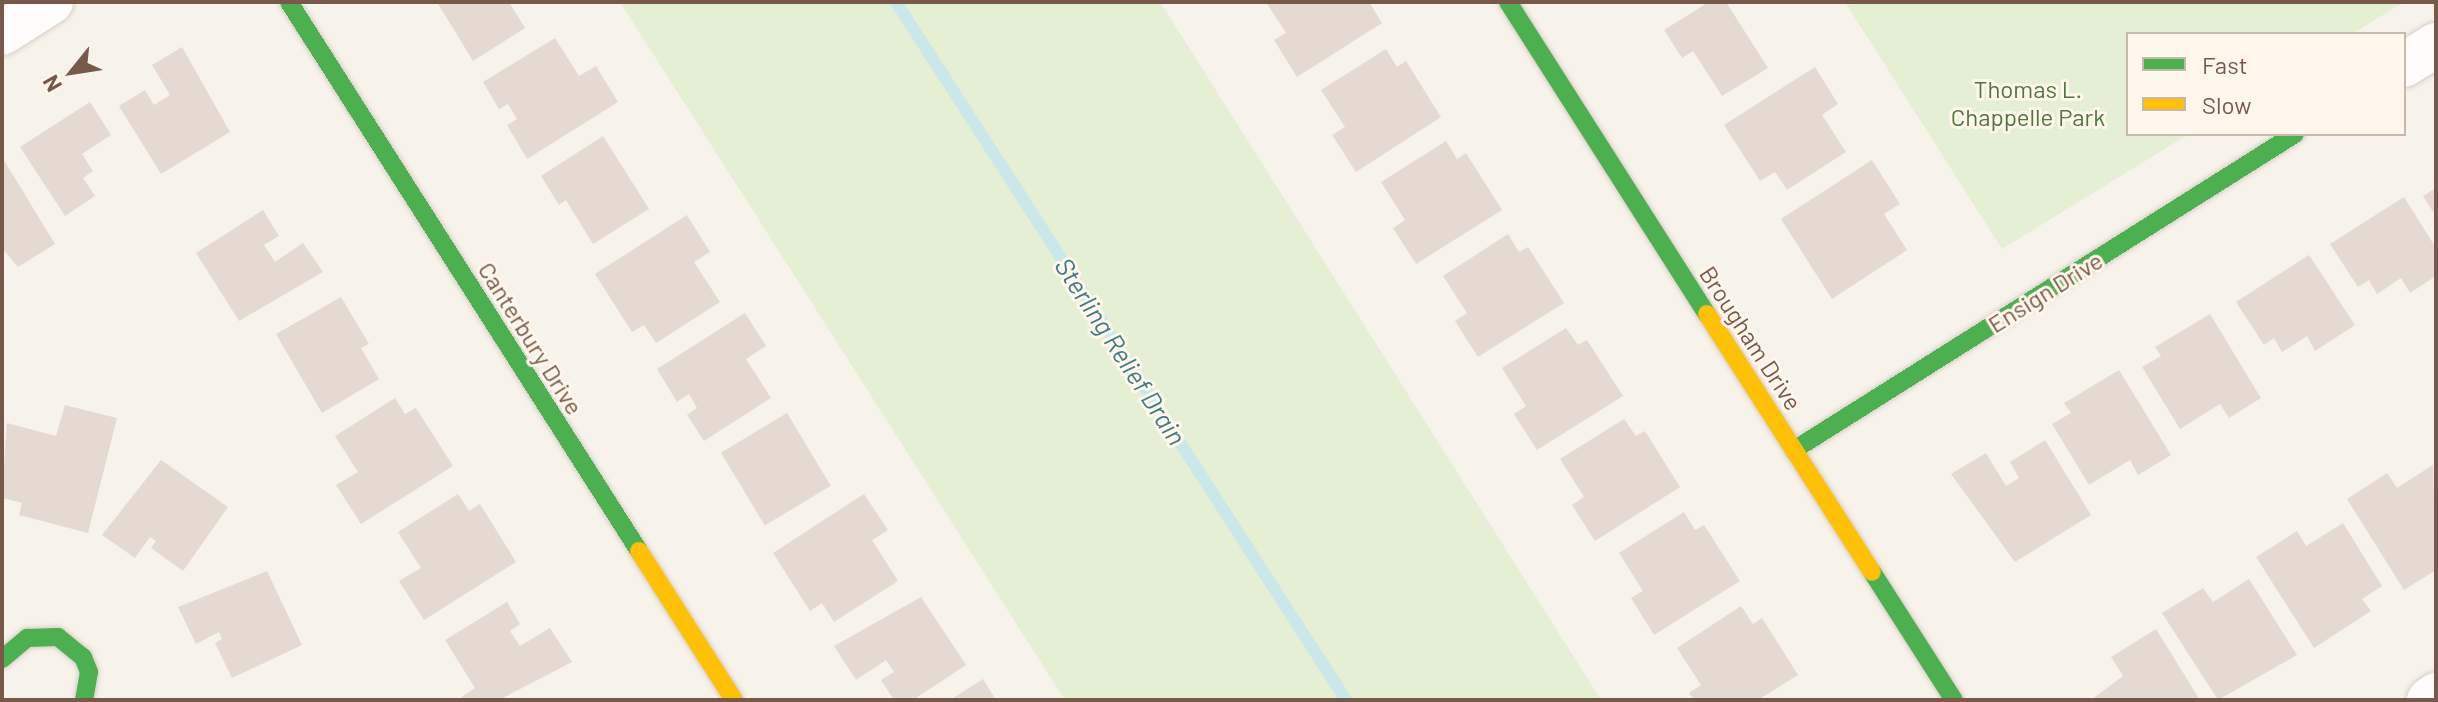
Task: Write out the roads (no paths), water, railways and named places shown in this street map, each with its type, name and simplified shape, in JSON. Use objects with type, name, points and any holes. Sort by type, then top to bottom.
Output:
[{"type":"street","points":[[2,33],[51,2]]},
{"type":"street","name":"Canterbury Drive","points":[[289,2],[734,700]]},
{"type":"street","name":"Brougham Drive","points":[[1508,2],[1954,700]]},
{"type":"street","points":[[2406,64],[2436,45]]},
{"type":"street","name":"Ensign Drive","points":[[1794,450],[2292,136]]},
{"type":"street","points":[[2,659],[27,638],[58,637],[83,657],[89,672],[84,700]]},
{"type":"street","points":[[2429,700],[2436,695]]},
{"type":"waterway","name":"Sterling Relief Drain","points":[[896,2],[1346,700]]},
{"type":"park label","name":"Thomas L. Chappelle Park","points":[[2028,103]]}]
